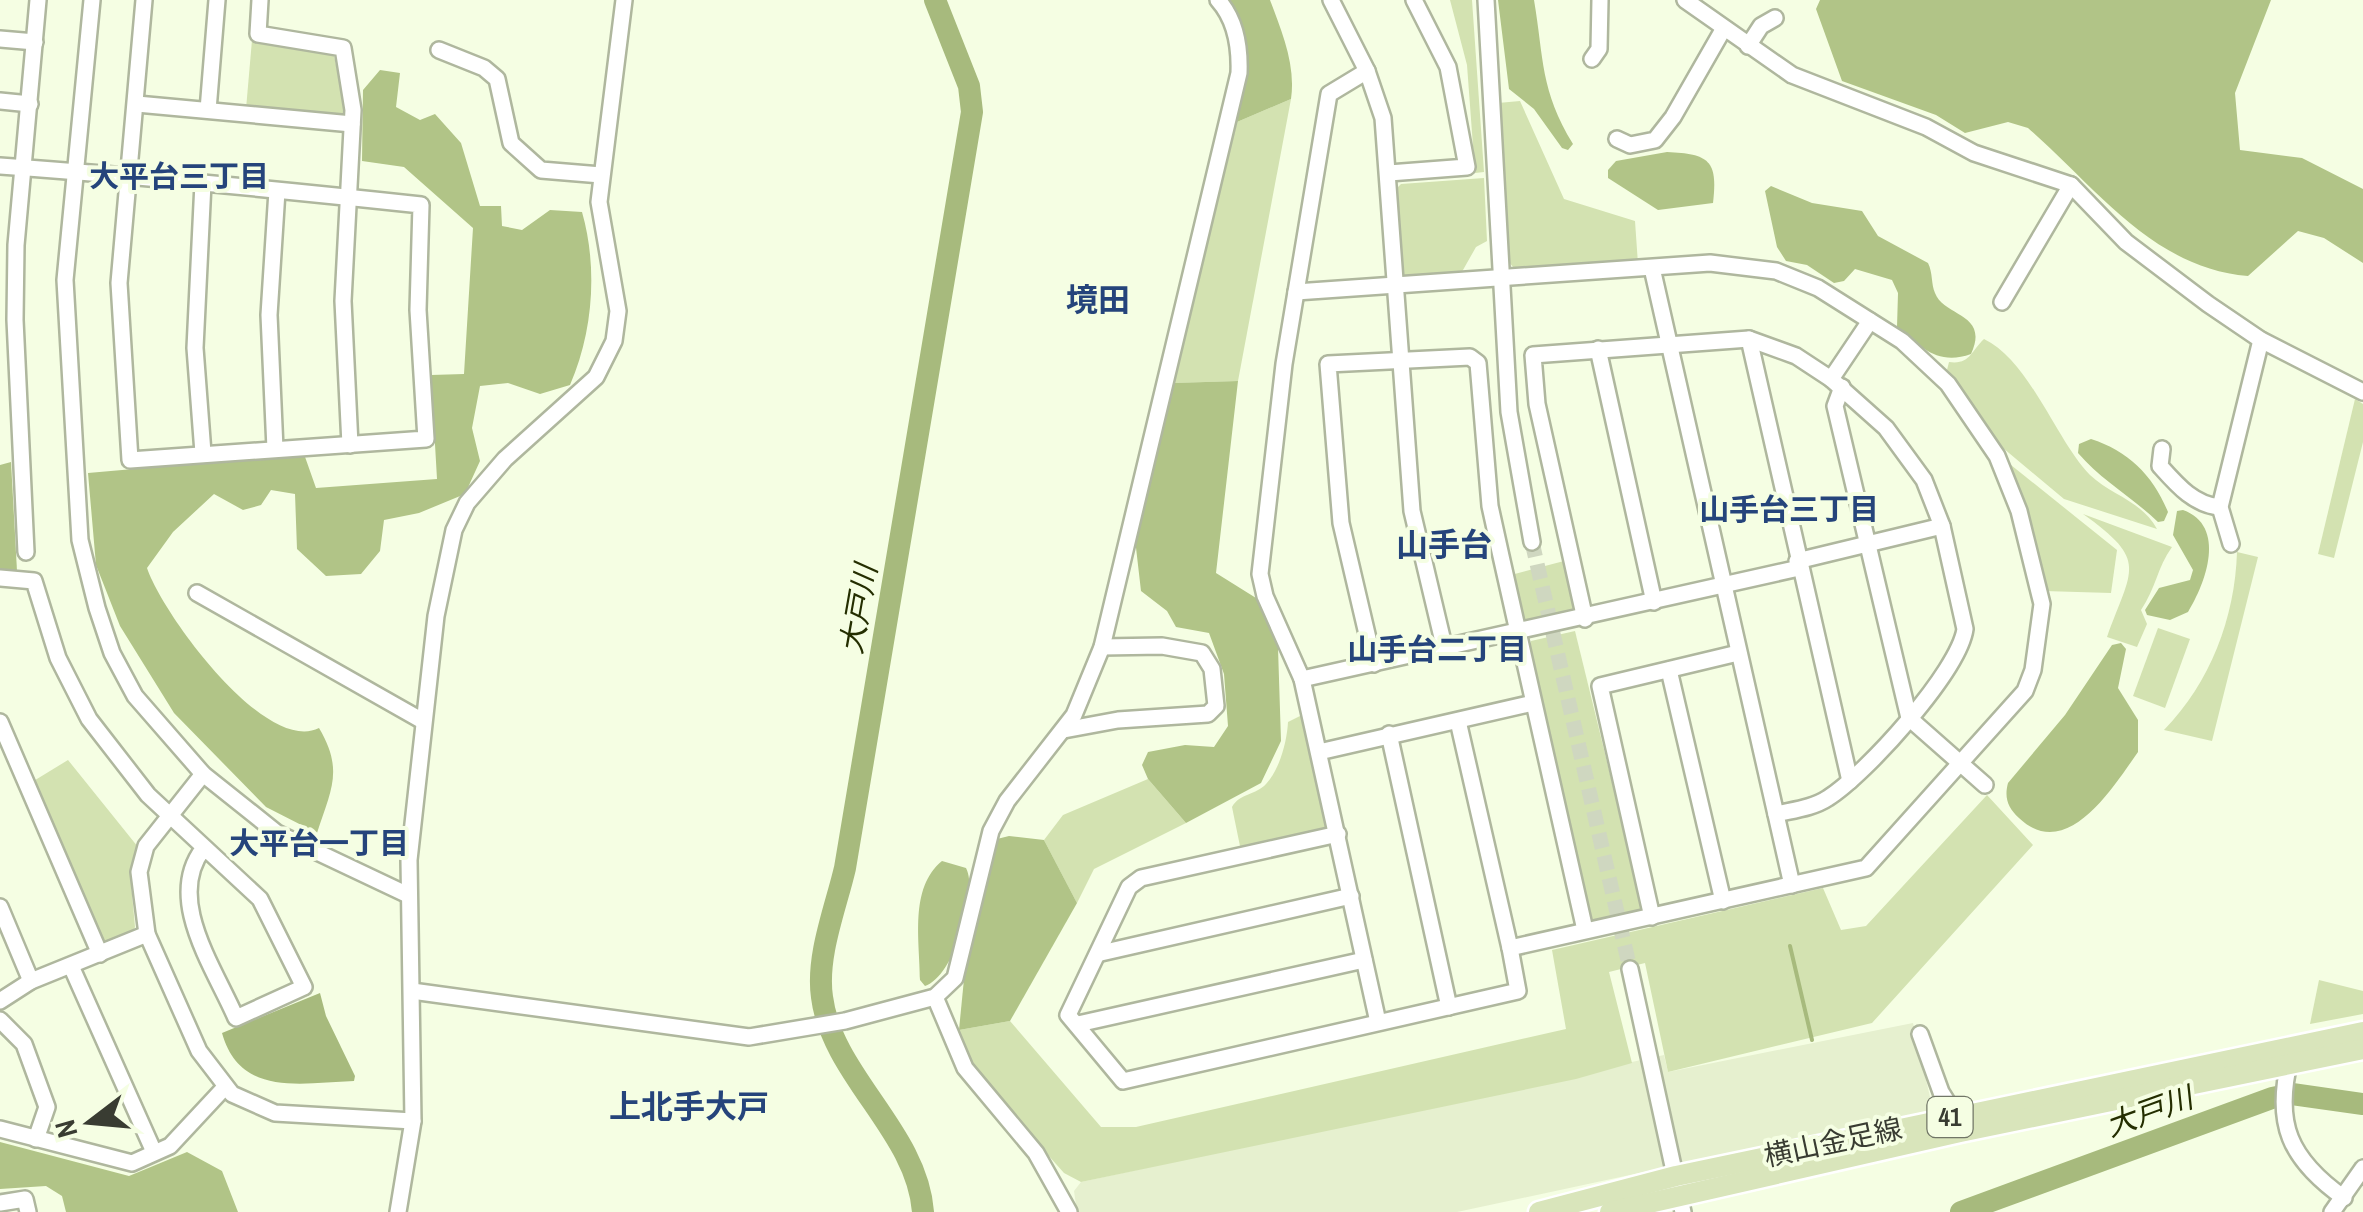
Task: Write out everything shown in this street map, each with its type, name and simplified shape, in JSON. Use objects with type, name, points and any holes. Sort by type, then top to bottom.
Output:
[{"type":"main road","name":"横山金足線","points":[[1610,1212],[2292,1054],[2363,1032]]},
{"type":"main road","name":"横山金足線","points":[[1539,1212],[1680,1195],[1956,1116],[2292,1054],[2363,1048]]},
{"type":"street","points":[[26,552],[8,244],[25,168],[38,0]]},
{"type":"street","points":[[92,0],[65,280],[80,540],[97,608],[136,696],[203,774],[277,832],[408,895]]},
{"type":"street","points":[[0,166],[77,175],[130,179],[203,183],[421,205],[418,310],[426,439],[130,460],[119,283],[130,179],[137,104],[144,0]]},
{"type":"street","points":[[208,110],[217,0]]},
{"type":"street","points":[[260,0],[258,34],[343,48],[352,124],[343,301],[350,445]]},
{"type":"street","points":[[398,1212],[413,1121],[408,895],[421,720],[446,561],[467,504],[505,458],[596,377],[608,361],[618,311],[602,242],[601,174],[624,0]]},
{"type":"street","points":[[412,992],[750,1037],[845,1021],[935,998],[955,978],[991,831],[1006,801],[1064,730],[1086,691],[1102,647],[1239,73],[1240,48],[1228,11],[1218,0]]},
{"type":"street","points":[[1331,0],[1367,70],[1383,118],[1412,511],[1445,650]]},
{"type":"street","points":[[1389,173],[1466,167],[1448,67],[1414,0]]},
{"type":"street","points":[[1486,0],[1509,412],[1532,542]]},
{"type":"street","points":[[1592,59],[1600,49],[1600,0]]},
{"type":"street","points":[[1685,0],[1792,75],[1926,127],[1960,147],[2070,185],[2126,242],[2261,340],[2363,392]]},
{"type":"street","points":[[1748,46],[1761,26],[1774,18]]},
{"type":"street","points":[[1617,139],[1630,145],[1655,140],[1674,117],[1724,28]]},
{"type":"street","points":[[0,39],[34,42]]},
{"type":"street","points":[[439,50],[484,68],[496,79],[512,143],[541,170],[601,174]]},
{"type":"street","points":[[1367,70],[1329,94],[1296,292],[1260,574],[1302,680],[1378,1022]]},
{"type":"street","points":[[0,102],[30,104]]},
{"type":"street","points":[[137,104],[352,124]]},
{"type":"street","points":[[202,453],[196,331],[203,183]]},
{"type":"street","points":[[2002,302],[2070,185]]},
{"type":"street","points":[[275,449],[268,315],[277,191]]},
{"type":"street","points":[[1296,292],[1710,263],[1776,271],[1818,288],[1902,341],[1948,384],[1996,456],[2019,511],[2042,604],[2042,627],[2025,691],[1874,862],[1792,885],[1510,948]]},
{"type":"street","points":[[1652,268],[1792,885]]},
{"type":"street","points":[[1870,321],[1836,383],[1836,406],[1909,718],[1985,785]]},
{"type":"street","points":[[1749,338],[1850,781]]},
{"type":"street","points":[[1585,619],[1536,404],[1533,355],[1749,338],[1796,356],[1836,383],[1912,458],[1942,526],[1965,628],[1962,646],[1909,718],[1850,781],[1826,800],[1776,814]]},
{"type":"street","points":[[2231,544],[2220,507],[2261,340]]},
{"type":"street","points":[[1598,349],[1654,602]]},
{"type":"street","points":[[1374,664],[1342,524],[1328,364],[1470,357],[1478,363],[1490,506],[1585,930]]},
{"type":"street","points":[[2162,449],[2160,466],[2176,484],[2206,506],[2220,507]]},
{"type":"street","points":[[1302,680],[1724,586],[1942,526]]},
{"type":"street","points":[[0,578],[34,581],[58,658],[89,719],[119,763],[203,849],[260,899],[304,986],[236,1018],[188,904],[187,880],[203,849]]},
{"type":"street","points":[[198,593],[421,720]]},
{"type":"street","points":[[1064,730],[1118,720],[1208,714],[1216,706],[1212,669],[1202,653],[1162,646],[1102,647]]},
{"type":"street","points":[[1652,916],[1600,686],[1738,653]]},
{"type":"street","points":[[1668,670],[1723,901]]},
{"type":"street","points":[[1319,752],[1533,703]]},
{"type":"street","points":[[1338,834],[1141,878],[1128,887],[1101,953],[1068,1015],[1123,1081],[1518,991],[1458,720]]},
{"type":"street","points":[[0,722],[100,954]]},
{"type":"street","points":[[1388,734],[1449,1006]]},
{"type":"street","points":[[203,774],[146,846],[140,872],[147,934],[199,1051],[225,1088],[276,1113],[413,1121]]},
{"type":"street","points":[[1101,953],[1351,896]]},
{"type":"street","points":[[0,907],[32,982]]},
{"type":"street","points":[[0,1000],[32,982],[147,934]]},
{"type":"street","points":[[1078,1024],[1364,960]]},
{"type":"street","points":[[71,966],[154,1152]]},
{"type":"street","points":[[1630,969],[1680,1195]]},
{"type":"street","points":[[935,998],[964,1068],[1036,1153],[1069,1212]]},
{"type":"street","points":[[0,1020],[24,1044],[46,1107],[36,1138]]},
{"type":"street","points":[[1920,1034],[1942,1092],[1956,1116]]},
{"type":"street","points":[[2292,1054],[2282,1105],[2288,1135],[2341,1207],[2363,1168]]},
{"type":"street","points":[[0,1130],[132,1163],[170,1146],[225,1088]]},
{"type":"street","points":[[0,1203],[25,1199],[28,1212]]},
{"type":"shaded area","points":[[1226,0],[1270,0],[1292,74],[1291,99],[1237,122],[1246,45]]},
{"type":"shaded area","points":[[1450,0],[1472,0],[1484,172],[1475,173],[1467,65]]},
{"type":"shaded area","points":[[1498,0],[1534,0],[1549,90],[1573,144],[1568,150],[1562,148],[1534,109],[1509,89]]},
{"type":"shaded area","points":[[1820,0],[2271,0],[2235,93],[2240,150],[2302,158],[2363,189],[2363,263],[2324,238],[2298,231],[2248,276],[2214,270],[2183,258],[2127,221],[2028,128],[2008,122],[1965,133],[1936,115],[1842,81],[1816,9]]},
{"type":"shaded area","points":[[252,40],[333,51],[346,111],[340,118],[246,109]]},
{"type":"shaded area","points":[[380,70],[400,73],[396,107],[420,120],[435,114],[461,143],[480,206],[501,206],[502,226],[522,230],[550,210],[582,212],[590,255],[591,300],[584,343],[570,385],[540,394],[508,383],[480,386],[472,428],[480,461],[465,494],[419,513],[384,520],[380,551],[361,574],[326,576],[297,549],[295,494],[271,490],[261,505],[243,510],[214,494],[173,532],[147,568],[156,589],[194,646],[245,701],[271,721],[297,731],[319,728],[331,756],[333,780],[317,833],[266,807],[174,713],[120,626],[96,565],[88,473],[304,454],[316,488],[437,479],[431,375],[464,374],[473,228],[404,167],[362,161],[363,90]]},
{"type":"shaded area","points":[[1291,99],[1238,381],[1173,383],[1237,122]]},
{"type":"shaded area","points":[[1520,101],[1564,199],[1635,221],[1638,264],[1519,274],[1508,261],[1498,103]]},
{"type":"shaded area","points":[[1667,152],[1693,155],[1708,162],[1714,177],[1713,203],[1658,210],[1608,178],[1608,170],[1616,161]]},
{"type":"shaded area","points":[[1484,178],[1487,241],[1476,247],[1459,277],[1411,279],[1401,275],[1395,190],[1401,184]]},
{"type":"shaded area","points":[[1771,186],[1812,203],[1862,211],[1878,236],[1928,263],[1940,301],[1964,317],[1975,331],[1971,354],[1939,356],[1897,327],[1898,293],[1892,280],[1855,269],[1844,281],[1834,283],[1807,265],[1786,261],[1777,247],[1765,191]]},
{"type":"shaded area","points":[[1984,339],[2015,365],[2090,475],[2135,505],[2157,529],[2064,499],[2003,448],[1947,370],[1949,362],[1966,359]]},
{"type":"shaded area","points":[[1238,381],[1216,573],[1256,598],[1278,648],[1281,741],[1261,783],[1186,823],[1148,779],[1142,765],[1148,752],[1185,745],[1214,747],[1228,726],[1224,674],[1209,633],[1176,627],[1167,611],[1141,591],[1135,539],[1173,383]]},
{"type":"shaded area","points":[[2355,399],[2363,404],[2363,442],[2334,558],[2318,554]]},
{"type":"shaded area","points":[[2091,439],[2117,450],[2147,476],[2168,512],[2164,521],[2158,522],[2078,453],[2079,444]]},
{"type":"shaded area","points":[[2006,461],[2117,550],[2111,593],[2044,591]]},
{"type":"shaded area","points":[[11,462],[17,571],[0,571],[0,465]]},
{"type":"shaded area","points":[[2177,511],[2197,518],[2209,542],[2201,586],[2188,612],[2170,620],[2147,615],[2145,610],[2159,588],[2190,580],[2193,570],[2173,535]]},
{"type":"shaded area","points":[[2083,514],[2172,547],[2141,610],[2147,624],[2137,647],[2107,637],[2128,580],[2126,555],[2118,543]]},
{"type":"shaded area","points":[[2237,552],[2258,557],[2212,741],[2164,730],[2195,692],[2217,648],[2231,601]]},
{"type":"shaded area","points":[[1564,561],[1574,610],[1571,615],[1526,626],[1511,575]]},
{"type":"shaded area","points":[[2158,628],[2190,639],[2165,708],[2133,696]]},
{"type":"shaded area","points":[[1575,631],[1642,905],[1639,913],[1597,923],[1587,916],[1529,648],[1531,641]]},
{"type":"shaded area","points":[[2121,643],[2126,649],[2118,688],[2138,720],[2138,752],[2086,816],[2054,832],[2037,830],[2010,806],[2008,783],[2065,715],[2112,645]]},
{"type":"shaded area","points":[[1304,714],[1331,829],[1241,851],[1232,807],[1271,778],[1282,754],[1288,722]]},
{"type":"shaded area","points":[[68,760],[138,847],[130,872],[135,927],[132,934],[107,943],[100,938],[32,782]]},
{"type":"shaded area","points":[[1148,779],[1186,823],[1094,869],[1077,903],[1044,840],[1063,815]]},
{"type":"shaded area","points":[[1987,795],[2033,845],[1872,1023],[1668,1072],[1645,963],[1609,972],[1632,1063],[1576,1079],[1081,1182],[1064,1173],[976,1074],[959,1030],[1010,1021],[1101,1127],[1136,1127],[1566,1029],[1552,950],[1823,888],[1841,930],[1866,926]]},
{"type":"shaded area","points":[[1009,836],[1044,840],[1077,903],[1010,1021],[959,1030],[964,979],[997,839]]},
{"type":"shaded area","points":[[942,861],[966,868],[969,896],[954,951],[936,979],[925,986],[920,980],[921,900],[932,872]]},
{"type":"shaded area","points":[[2319,980],[2363,991],[2363,1014],[2310,1024]]},
{"type":"shaded area","points":[[320,993],[354,1081],[274,1082],[243,1068],[231,1054],[222,1033]]},
{"type":"shaded area","points":[[1913,1023],[1933,1110],[1457,1212],[1077,1212],[1074,1191],[1081,1182],[1664,1055],[1668,1072]]},
{"type":"shaded area","points":[[0,1142],[129,1176],[187,1152],[222,1171],[238,1212],[66,1212],[62,1196],[46,1186],[0,1189]]},
{"type":"waterway","name":"大戸川","points":[[923,1212],[906,1155],[841,1053],[829,1026],[821,981],[824,948],[845,868],[972,112],[969,86],[935,0]]},
{"type":"waterway","points":[[1790,946],[1812,1040]]},
{"type":"waterway","name":"大戸川","points":[[1961,1212],[2272,1098],[2292,1094],[2363,1104]]},
{"type":"tunnel","points":[[1532,542],[1630,969]]},
{"type":"district","name":"大平台三丁目","points":[[179,176]]},
{"type":"district","name":"境田","points":[[1098,299]]},
{"type":"district","name":"山手台三丁目","points":[[1789,509]]},
{"type":"district","name":"山手台","points":[[1444,544]]},
{"type":"district","name":"山手台二丁目","points":[[1437,649]]},
{"type":"district","name":"大平台一丁目","points":[[319,843]]},
{"type":"district","name":"上北手大戸","points":[[689,1106]]}]
